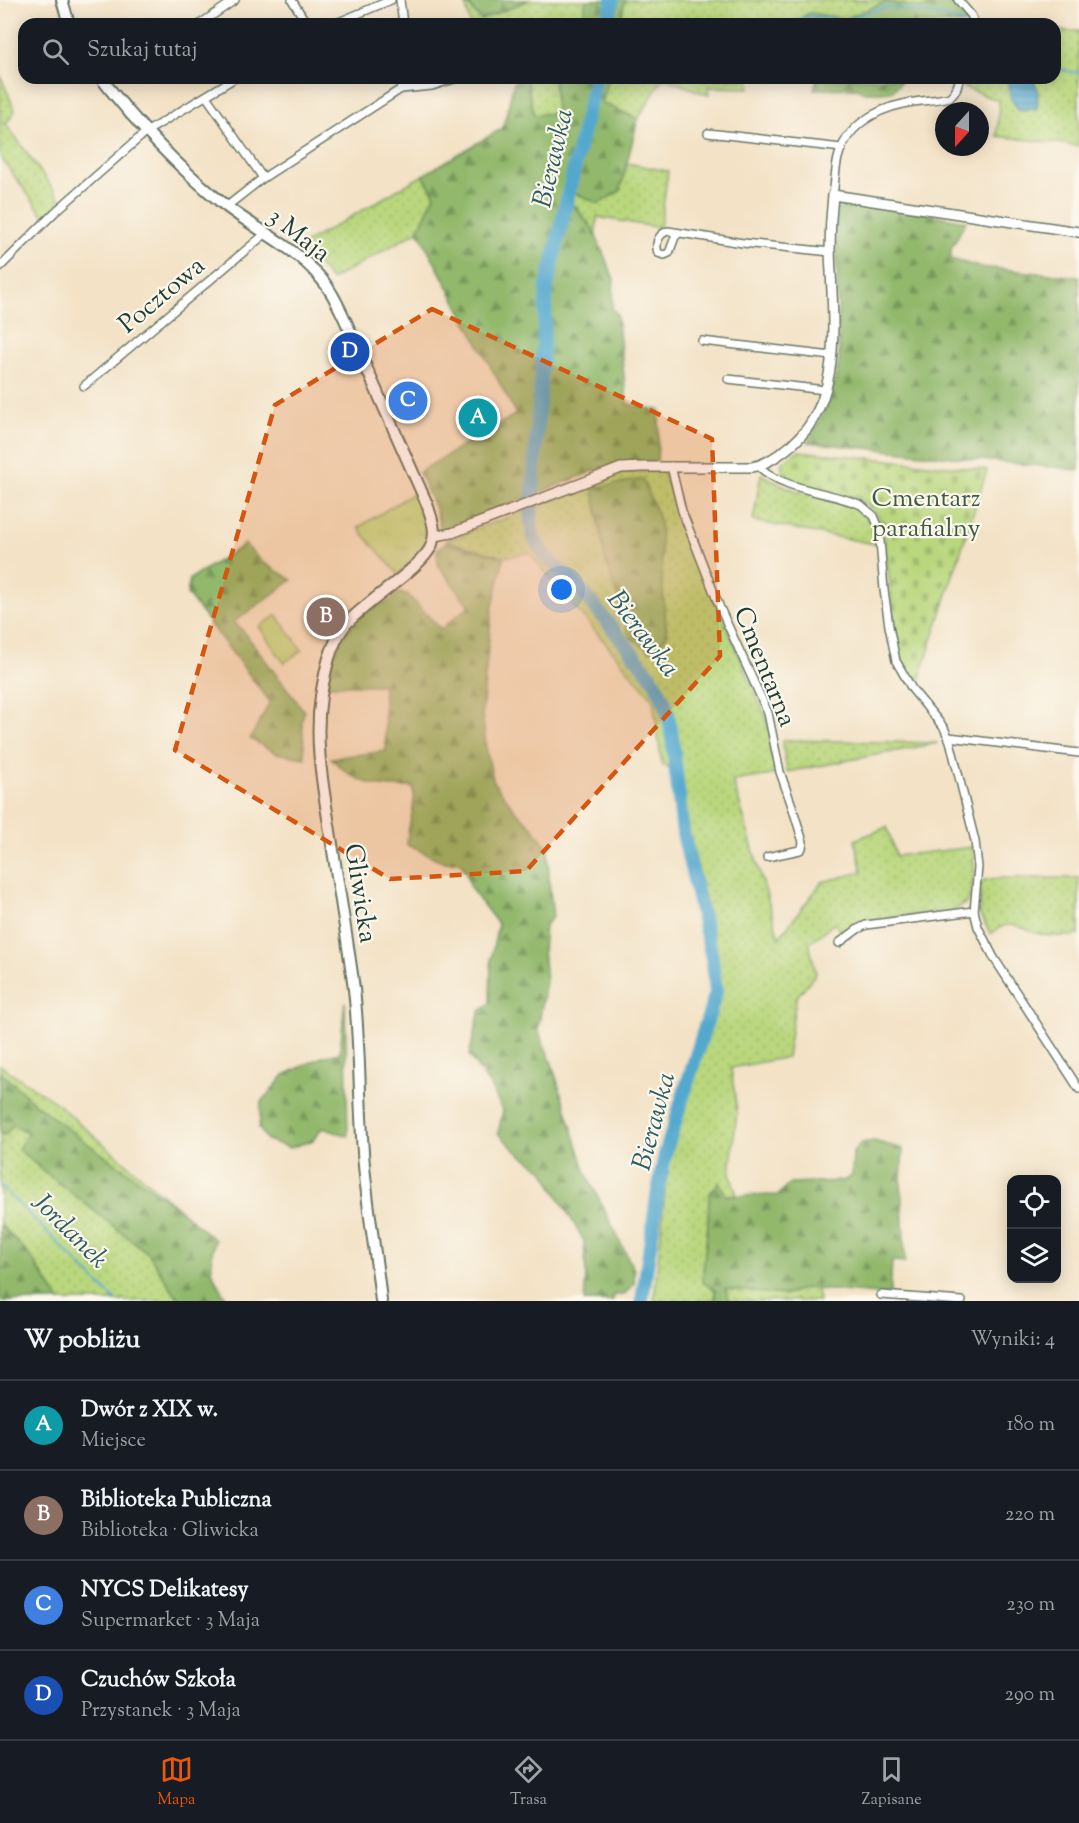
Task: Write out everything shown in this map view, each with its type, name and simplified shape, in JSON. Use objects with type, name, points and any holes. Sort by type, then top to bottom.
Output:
[{"type":"main road","points":[[62,0],[67,18]]},
{"type":"main road","name":"3 Maja","points":[[107,84],[146,132],[226,207],[310,267],[323,281],[335,298],[427,504],[433,521],[434,536]]},
{"type":"main road","name":"Gliwicka","points":[[381,1301],[362,1149],[355,1003],[321,773],[318,720],[327,666],[331,651],[341,632],[359,611],[424,557],[432,545],[434,536]]},
{"type":"street","points":[[209,18],[235,0]]},
{"type":"street","points":[[292,0],[303,18]]},
{"type":"street","points":[[348,18],[391,0]]},
{"type":"street","points":[[400,0],[402,18]]},
{"type":"street","points":[[958,0],[972,18]]},
{"type":"street","points":[[0,267],[55,212],[146,132],[222,84]]},
{"type":"street","points":[[401,88],[403,84]]},
{"type":"street","points":[[226,207],[263,178],[401,88],[438,84]]},
{"type":"street","points":[[434,536],[447,535],[621,468],[758,466],[780,454],[799,438],[814,418],[825,390],[832,356],[834,323],[830,228],[837,163],[842,148],[857,126],[871,116],[884,109],[905,103],[950,97],[958,84]]},
{"type":"street","points":[[206,96],[263,178]]},
{"type":"street","points":[[708,134],[842,148]]},
{"type":"street","points":[[833,195],[1079,232]]},
{"type":"street","points":[[679,233],[743,243],[831,252]]},
{"type":"street","name":"Pocztowa","points":[[84,386],[265,234]]},
{"type":"street","points":[[702,340],[832,356]]},
{"type":"street","points":[[728,379],[825,390]]},
{"type":"street","name":"Cmentarna","points":[[671,466],[682,511],[720,608],[768,713],[780,772],[803,842],[801,850],[767,857]]},
{"type":"street","points":[[758,466],[781,482],[853,502],[864,507],[874,516],[880,533],[884,590],[894,656],[901,673],[949,737],[968,807],[978,867],[974,911],[978,927],[987,946],[1079,1089]]},
{"type":"street","points":[[949,737],[1079,753]]},
{"type":"street","points":[[839,943],[866,926],[974,911]]},
{"type":"street","points":[[881,1295],[962,1301]]},
{"type":"highlighted area","points":[[432,309],[712,439],[720,656],[526,871],[390,879],[175,750],[275,405]]},
{"type":"green space","points":[[465,0],[529,0],[486,18],[479,18]]},
{"type":"green space","points":[[529,0],[586,0],[583,18],[486,18]]},
{"type":"green space","points":[[586,0],[625,0],[621,18],[583,18]]},
{"type":"green space","points":[[625,0],[943,0],[923,8],[885,2],[847,18],[810,13],[801,18],[621,18]]},
{"type":"green space","points":[[943,0],[951,0],[968,18],[847,18],[885,2],[923,8]]},
{"type":"green space","points":[[465,2],[479,18],[469,18]]},
{"type":"green space","points":[[810,13],[839,18],[801,18]]},
{"type":"green space","points":[[1061,31],[1079,31],[1079,146],[997,136],[999,101],[961,86],[962,84],[1061,84]]},
{"type":"green space","points":[[0,74],[15,111],[6,124],[63,203],[46,219],[0,157]]},
{"type":"green space","points":[[514,84],[527,84],[534,115],[556,113],[554,84],[607,84],[602,103],[638,119],[620,191],[598,204],[580,195],[563,192],[593,229],[614,279],[612,309],[617,314],[627,404],[660,410],[657,462],[615,463],[445,530],[440,526],[435,508],[419,472],[516,414],[418,231],[435,195],[423,175],[503,128]]},
{"type":"green space","points":[[527,84],[554,84],[556,113],[534,115]]},
{"type":"green space","points":[[607,84],[659,84],[638,119],[602,103]]},
{"type":"green space","points":[[679,84],[750,84],[750,88],[708,87],[709,95]]},
{"type":"green space","points":[[815,84],[899,84],[892,92],[862,92],[858,88],[814,89]]},
{"type":"green space","points":[[627,163],[668,171],[660,228],[597,217],[596,236],[563,191],[598,203],[620,191]]},
{"type":"green space","points":[[423,175],[435,195],[418,231],[331,280],[318,265],[297,248]]},
{"type":"green space","points":[[836,203],[886,206],[966,221],[951,249],[951,259],[979,267],[1079,277],[1079,470],[808,442],[831,397],[839,362]]},
{"type":"green space","name":"Cmentarz parafialny","points":[[798,451],[987,470],[917,687],[900,668],[882,522],[869,506],[852,497],[812,488],[782,473],[782,462]]},
{"type":"green space","points":[[662,471],[765,715],[771,738],[770,751],[778,774],[733,781],[779,938],[822,882],[862,872],[855,840],[887,827],[896,856],[973,847],[974,854],[972,889],[967,903],[954,910],[857,921],[841,933],[835,923],[809,943],[816,973],[796,998],[787,1057],[731,1068],[737,1111],[730,1174],[737,1195],[710,1195],[702,1281],[715,1290],[715,1301],[654,1301],[668,1161],[716,1004],[718,956],[686,817],[681,767],[662,766],[653,699],[529,553],[504,557],[446,541],[625,472]]},
{"type":"green space","points":[[761,474],[797,491],[855,506],[865,512],[872,519],[877,544],[753,521]]},
{"type":"green space","points":[[643,479],[660,522],[667,634],[658,648],[649,651],[630,637],[605,558],[593,488]]},
{"type":"green space","points":[[415,492],[427,518],[428,538],[418,555],[398,574],[359,527]]},
{"type":"green space","points":[[446,543],[504,557],[492,611],[482,713],[487,753],[494,783],[548,848],[553,917],[545,925],[543,951],[546,981],[538,1030],[551,1061],[586,1173],[634,1270],[634,1284],[624,1295],[614,1295],[613,1301],[584,1301],[586,1276],[584,1241],[543,1170],[516,1151],[498,1133],[503,1111],[489,1084],[469,1055],[480,1011],[490,1003],[491,959],[498,924],[471,889],[460,862],[444,862],[407,845],[414,802],[413,787],[389,787],[368,783],[349,774],[331,758],[386,751],[383,685],[327,685],[338,646],[349,628],[378,601],[385,604],[399,593],[407,594],[441,629],[469,606],[438,565],[437,549]]},
{"type":"green space","points":[[245,544],[262,562],[292,580],[234,622],[304,711],[302,721],[305,758],[276,753],[250,739],[270,702],[187,594],[190,579]]},
{"type":"green space","points":[[277,615],[302,650],[284,663],[259,627]]},
{"type":"green space","points":[[782,740],[938,743],[787,772]]},
{"type":"green space","points":[[1079,878],[1079,935],[1044,935],[1016,925],[1004,926],[991,934],[980,915],[980,887],[984,880]]},
{"type":"green space","points":[[345,1002],[348,1136],[322,1128],[313,1140],[290,1148],[267,1140],[259,1128],[261,1103],[284,1075],[322,1057],[340,1053]]},
{"type":"green space","points":[[0,1065],[55,1102],[177,1207],[35,1104],[0,1072]]},
{"type":"green space","points":[[0,1072],[35,1104],[177,1207],[215,1240],[212,1258],[213,1272],[228,1301],[182,1301],[174,1293],[149,1254],[18,1149],[28,1132],[13,1125],[5,1135],[0,1133]]},
{"type":"green space","points":[[13,1125],[29,1133],[18,1149],[149,1254],[174,1293],[182,1301],[60,1301],[30,1256],[0,1224],[0,1133],[5,1134]]},
{"type":"green space","points":[[874,1141],[903,1149],[901,1181],[905,1262],[892,1261],[890,1295],[805,1288],[784,1295],[725,1289],[730,1301],[715,1301],[715,1290],[702,1282],[709,1195],[719,1182],[727,1196],[778,1195],[790,1183],[843,1181],[852,1176],[853,1152],[861,1143]]},
{"type":"green space","points":[[0,1224],[30,1256],[60,1301],[0,1301]]},
{"type":"green space","points":[[724,1288],[784,1295],[805,1288],[817,1289],[819,1301],[730,1301]]},
{"type":"water","points":[[1008,84],[1036,84],[1038,92],[1037,108],[1019,111],[1011,99]]},
{"type":"waterway","name":"Bierawka","points":[[608,18],[613,0]]},
{"type":"waterway","points":[[851,18],[886,7],[948,18]]},
{"type":"waterway","points":[[804,18],[828,18]]},
{"type":"waterway","points":[[1061,70],[1079,73]]},
{"type":"waterway","name":"Bierawka","points":[[594,84],[547,287],[531,519],[533,537],[545,556],[583,592],[654,680],[665,703],[671,729],[683,833],[712,958],[716,992],[665,1154],[642,1301]]},
{"type":"waterway","name":"Jordanek","points":[[0,1185],[116,1301]]},
{"type":"place","name":"Czuchów Szkoła","points":[[350,352]]},
{"type":"place","name":"NYCS Delikatesy","points":[[408,401]]},
{"type":"place","name":"Dwór z XIX w.","points":[[478,418]]},
{"type":"place","name":"Biblioteka Publiczna","points":[[326,617]]}]
